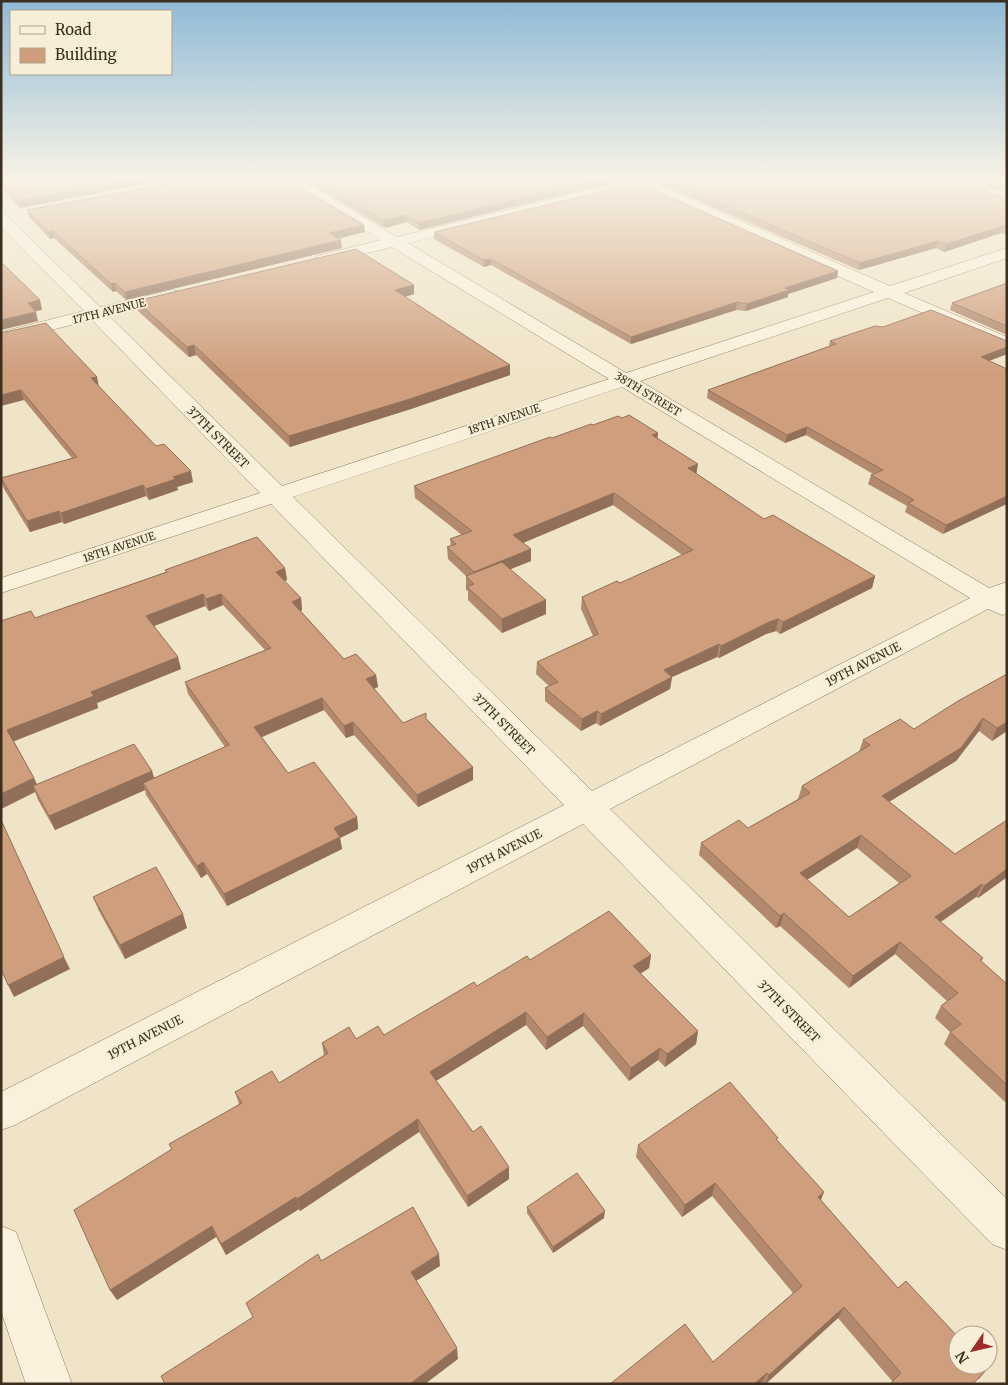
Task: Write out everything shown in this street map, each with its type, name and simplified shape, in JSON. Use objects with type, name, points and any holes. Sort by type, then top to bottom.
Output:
[{"type":"street","name":"37TH STREET","points":[[33,244],[96,314],[1007,1229]]},
{"type":"street","points":[[308,262],[387,244]]},
{"type":"street","name":"38TH STREET","points":[[397,244],[624,380],[1001,599]]},
{"type":"street","points":[[783,244],[1007,344]]},
{"type":"street","name":"18TH AVENUE","points":[[1,586],[1007,253]]},
{"type":"street","name":"17TH AVENUE","points":[[1,337],[183,293]]},
{"type":"street","name":"19TH AVENUE","points":[[1,1112],[587,808],[1001,599]]},
{"type":"street","points":[[1,1247],[49,1384]]},
{"type":"building","points":[[67,244],[326,244],[125,292],[115,283],[111,284]]},
{"type":"building","points":[[455,244],[776,244],[838,271],[785,288],[789,290],[747,304],[737,302],[631,337],[491,259],[484,260]]},
{"type":"building","points":[[815,244],[929,244],[860,263]]},
{"type":"building","points":[[356,249],[414,285],[395,290],[510,365],[410,399],[289,436],[194,345],[187,347],[136,301]]},
{"type":"building","points":[[1,262],[40,300],[28,303],[36,312],[1,320]]},
{"type":"building","points":[[1007,283],[1007,326],[952,303]]},
{"type":"building","points":[[931,310],[1007,341],[1007,347],[981,357],[1007,369],[1007,496],[946,525],[908,503],[914,500],[871,475],[883,470],[807,427],[787,435],[708,390],[836,344],[830,341],[875,326],[883,327]]},
{"type":"building","points":[[46,323],[97,377],[91,378],[156,446],[164,444],[191,471],[173,477],[176,479],[146,489],[143,485],[61,513],[59,511],[27,521],[1,478],[77,457],[21,390],[1,395],[1,333]]},
{"type":"building","points":[[629,415],[658,433],[652,435],[698,464],[688,468],[764,519],[773,515],[875,576],[783,622],[778,619],[769,622],[721,646],[719,644],[664,670],[672,677],[601,714],[597,711],[582,719],[545,688],[558,682],[537,662],[598,634],[582,597],[617,581],[620,583],[693,550],[614,493],[513,535],[531,549],[474,572],[447,547],[456,544],[450,539],[472,531],[414,486],[550,437],[552,438],[618,416],[622,418]]},
{"type":"building","points":[[257,537],[285,568],[276,572],[301,598],[292,602],[344,659],[356,654],[376,675],[366,679],[403,723],[426,713],[426,719],[473,767],[417,795],[353,722],[344,726],[322,698],[254,727],[288,773],[314,762],[357,817],[334,828],[340,837],[224,894],[203,862],[197,866],[143,783],[229,745],[185,682],[271,648],[221,594],[206,599],[203,594],[146,616],[178,657],[91,692],[94,696],[7,730],[34,778],[1,794],[1,621],[31,611],[35,618],[167,572],[165,570]]},
{"type":"building","points":[[502,562],[546,600],[502,619],[467,587],[474,584],[466,576]]},
{"type":"building","points":[[1007,674],[1007,722],[997,728],[983,718],[961,748],[882,796],[955,854],[1007,820],[1007,869],[935,917],[983,958],[980,960],[1007,984],[1007,1085],[950,1032],[961,1024],[941,1006],[958,993],[900,942],[853,976],[784,913],[780,916],[701,843],[739,820],[748,828],[810,793],[802,786],[870,745],[863,740],[900,719],[914,729],[958,701]],"holes":[[[861,835],[911,876],[849,917],[800,873]]]},
{"type":"building","points":[[134,744],[152,771],[49,816],[33,786]]},
{"type":"building","points":[[1,820],[64,957],[8,985],[1,969]]},
{"type":"building","points":[[156,867],[183,914],[120,945],[93,897]]},
{"type":"building","points":[[609,911],[651,955],[633,966],[698,1031],[667,1054],[660,1048],[631,1068],[584,1013],[547,1037],[526,1012],[430,1072],[473,1132],[481,1126],[509,1167],[467,1196],[418,1119],[297,1199],[296,1197],[221,1244],[212,1226],[110,1290],[74,1210],[172,1149],[169,1144],[242,1103],[235,1092],[272,1071],[279,1083],[328,1053],[322,1043],[349,1027],[356,1039],[378,1026],[384,1035],[474,982],[477,986],[527,956],[530,960]]},
{"type":"building","points":[[730,1082],[778,1138],[776,1139],[824,1192],[818,1197],[898,1288],[906,1281],[948,1326],[948,1375],[981,1375],[973,1384],[890,1384],[901,1373],[844,1307],[769,1375],[767,1373],[754,1384],[610,1384],[685,1324],[713,1362],[802,1286],[715,1183],[685,1205],[638,1145]]},
{"type":"building","points":[[577,1173],[605,1211],[553,1247],[527,1207]]},
{"type":"building","points":[[413,1207],[439,1254],[411,1272],[457,1348],[410,1384],[165,1384],[161,1376],[253,1317],[246,1303],[318,1254],[321,1261]]}]
